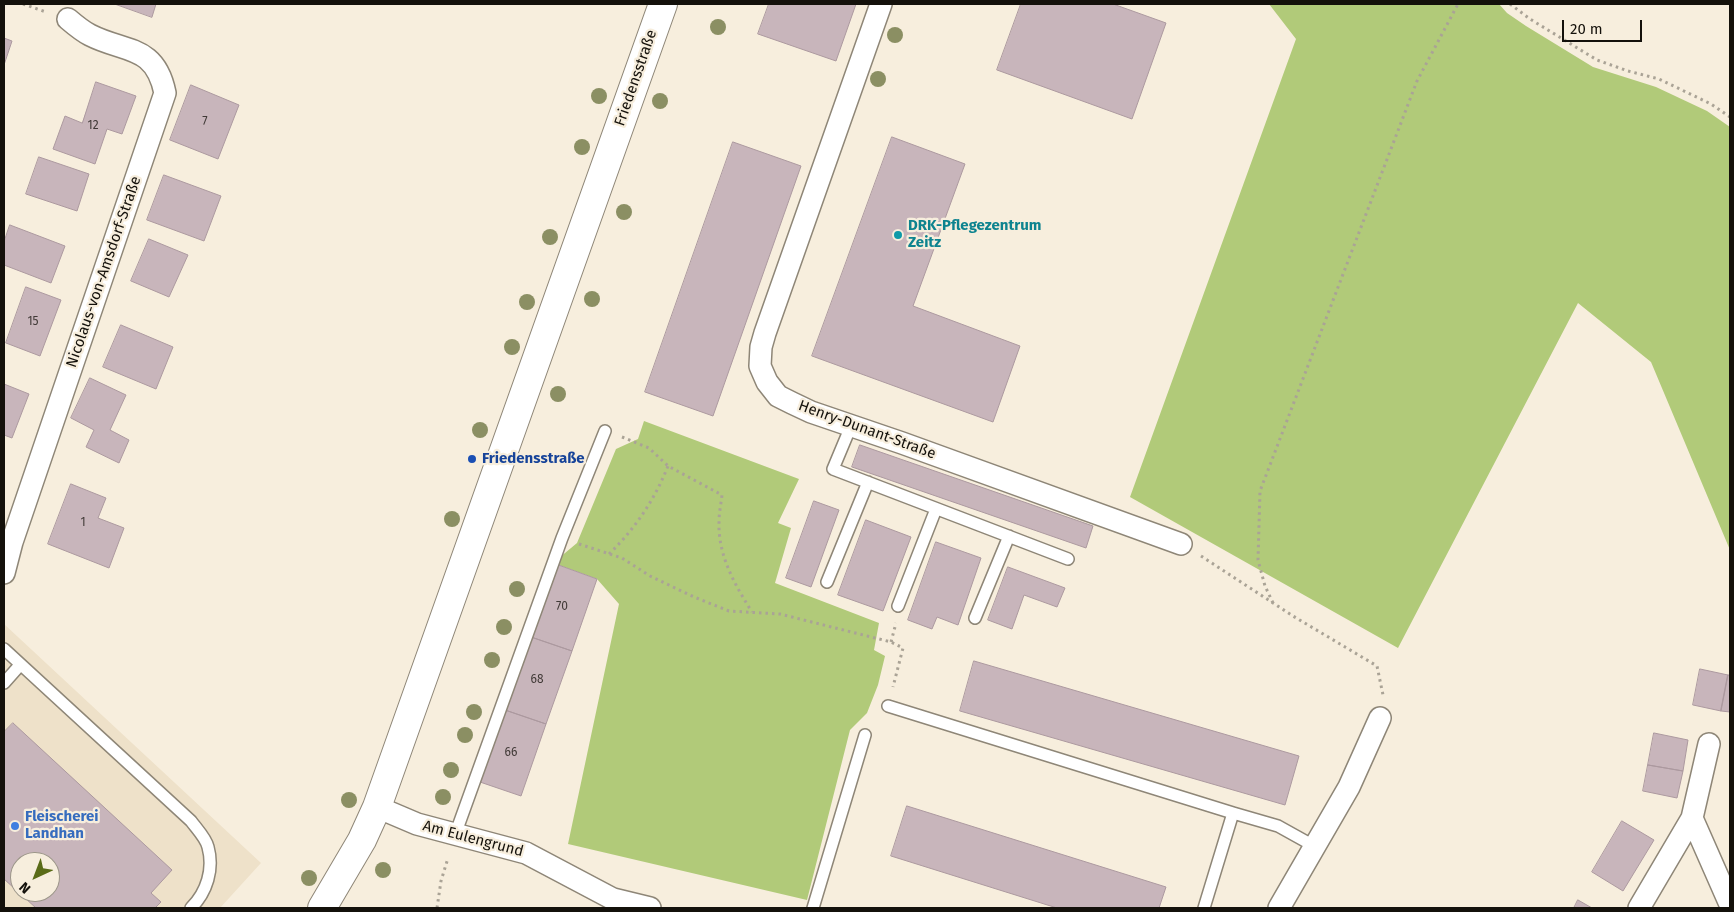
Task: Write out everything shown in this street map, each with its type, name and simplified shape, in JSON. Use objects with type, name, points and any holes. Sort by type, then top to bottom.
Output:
[{"type":"street","name":"Friedensstraße","points":[[322,908],[362,840],[377,807],[662,4]]},
{"type":"street","name":"Henry-Dunant-Straße","points":[[881,4],[761,347],[760,366],[767,382],[778,396],[811,412],[1181,544]]},
{"type":"street","name":"Nicolaus-von-Amsdorf-Straße","points":[[4,573],[12,542],[165,93],[162,80],[156,68],[142,54],[90,35],[68,20]]},
{"type":"street","points":[[1279,908],[1349,787],[1380,718]]},
{"type":"street","points":[[1639,908],[1692,818],[1709,744]]},
{"type":"street","name":"Am Eulengrund","points":[[377,807],[417,824],[526,853],[605,895],[650,908]]},
{"type":"street","points":[[1692,818],[1724,905]]},
{"type":"lane","points":[[851,426],[833,469],[1068,559]]},
{"type":"lane","points":[[455,835],[562,538],[605,431]]},
{"type":"lane","points":[[827,582],[868,482]]},
{"type":"lane","points":[[898,606],[936,509]]},
{"type":"lane","points":[[975,618],[1009,536]]},
{"type":"lane","points":[[4,649],[191,821],[208,846],[211,870],[206,887],[191,908]]},
{"type":"lane","points":[[4,683],[20,665]]},
{"type":"lane","points":[[888,706],[1278,826],[1314,846]]},
{"type":"lane","points":[[813,908],[865,736]]},
{"type":"lane","points":[[1204,908],[1233,812]]},
{"type":"path","points":[[1273,603],[1265,586],[1258,560],[1260,491],[1417,81],[1458,4]]},
{"type":"path","points":[[1510,4],[1530,19],[1597,60],[1658,79],[1711,104],[1730,117]]},
{"type":"path","points":[[605,431],[649,448],[668,466],[722,495],[719,522],[720,543],[728,570],[752,612]]},
{"type":"path","points":[[609,554],[622,541],[641,516],[660,487],[668,466]]},
{"type":"path","points":[[562,538],[622,558],[650,576],[729,611],[780,614],[891,642],[903,648],[888,706]]},
{"type":"path","points":[[1181,544],[1377,666],[1383,697],[1380,718]]},
{"type":"path","points":[[437,908],[441,881],[455,835]]},
{"type":"shaded area","points":[[4,624],[261,863],[220,908],[4,908]]},
{"type":"green space","points":[[1269,4],[1499,4],[1507,13],[1526,26],[1593,67],[1656,87],[1707,111],[1730,127],[1730,550],[1651,362],[1578,303],[1398,648],[1130,497],[1296,39]]},
{"type":"green space","points":[[644,421],[799,479],[778,523],[791,528],[775,583],[879,623],[874,650],[885,656],[878,685],[867,713],[850,730],[807,900],[568,844],[619,604],[597,579],[553,563],[577,543],[616,449],[638,439]]},
{"type":"building","points":[[115,4],[156,4],[152,17]]},
{"type":"building","points":[[769,4],[856,4],[836,61],[758,34]]},
{"type":"building","points":[[1021,4],[1113,4],[1166,23],[1132,119],[997,70]]},
{"type":"building","points":[[4,38],[12,41],[4,65]]},
{"type":"building","points":[[96,82],[136,96],[122,134],[107,129],[95,164],[53,149],[65,116],[82,123]]},
{"type":"building","points":[[191,85],[239,105],[218,159],[170,140]]},
{"type":"building","name":"DRK-Pflegezentrum Zeitz","points":[[892,137],[965,164],[913,306],[1020,346],[993,422],[812,356]]},
{"type":"building","points":[[733,142],[801,166],[713,416],[645,392]]},
{"type":"building","points":[[39,157],[89,174],[77,211],[26,194]]},
{"type":"building","points":[[164,175],[221,196],[204,241],[147,220]]},
{"type":"building","points":[[10,225],[65,246],[51,283],[4,265],[4,242]]},
{"type":"building","points":[[149,239],[188,255],[169,297],[131,281]]},
{"type":"building","points":[[26,287],[61,300],[40,356],[6,343]]},
{"type":"building","points":[[121,325],[173,347],[156,389],[103,367]]},
{"type":"building","points":[[90,378],[126,395],[110,430],[129,440],[119,463],[86,447],[94,430],[71,418]]},
{"type":"building","points":[[4,384],[29,394],[12,438],[4,435]]},
{"type":"building","points":[[860,445],[1093,526],[1086,548],[852,467]]},
{"type":"building","points":[[71,484],[106,498],[98,518],[124,528],[109,568],[48,544]]},
{"type":"building","points":[[814,501],[839,510],[811,587],[786,578]]},
{"type":"building","points":[[866,520],[911,537],[883,611],[838,595]]},
{"type":"building","points":[[936,542],[981,558],[958,625],[937,617],[932,629],[908,620]]},
{"type":"building","points":[[553,563],[597,579],[572,651],[528,636]]},
{"type":"building","points":[[1008,567],[1065,588],[1057,607],[1024,595],[1012,629],[988,620]]},
{"type":"building","points":[[528,636],[572,651],[546,724],[502,709]]},
{"type":"building","points":[[974,661],[1299,756],[1285,805],[960,711]]},
{"type":"building","points":[[1700,669],[1728,675],[1721,711],[1693,705]]},
{"type":"building","points":[[1728,675],[1730,675],[1730,712],[1721,711]]},
{"type":"building","points":[[502,709],[546,724],[521,796],[477,781]]},
{"type":"building","points":[[13,723],[172,870],[151,893],[161,902],[155,908],[36,908],[29,902],[60,902],[60,852],[10,852],[10,884],[4,879],[4,732]]},
{"type":"building","points":[[1654,733],[1688,740],[1683,771],[1648,765]]},
{"type":"building","points":[[1648,765],[1683,771],[1677,798],[1643,791]]},
{"type":"building","points":[[907,806],[1166,887],[1159,908],[1057,908],[891,856]]},
{"type":"building","points":[[1622,821],[1654,840],[1623,891],[1592,872]]},
{"type":"building","points":[[1578,900],[1592,908],[1574,908]]},
{"type":"place","name":"DRK-Pflegezentrum Zeitz","points":[[898,235]]},
{"type":"place","name":"Friedensstraße","points":[[472,459]]},
{"type":"place","name":"Fleischerei Landhan","points":[[15,826]]}]
